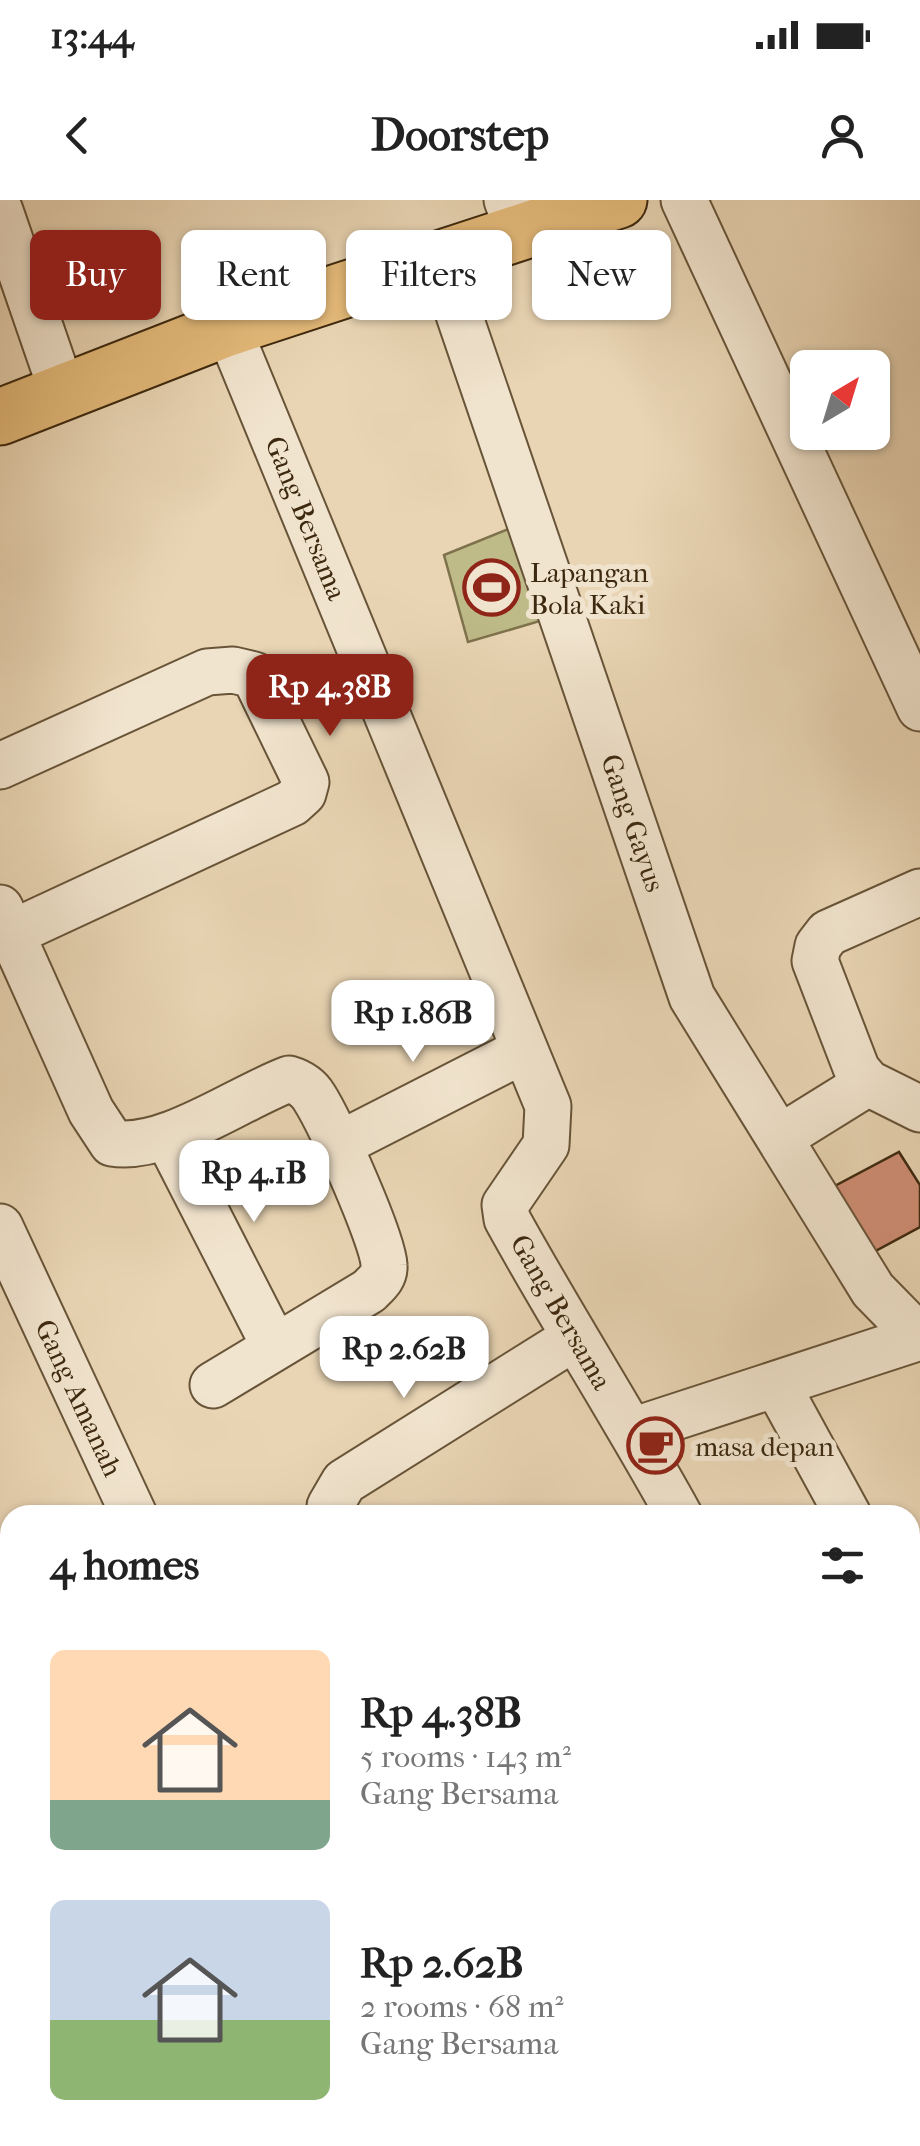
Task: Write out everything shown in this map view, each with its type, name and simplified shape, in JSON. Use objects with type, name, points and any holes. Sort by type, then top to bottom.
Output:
[{"type":"main road","points":[[490,230],[513,217],[620,200]]},
{"type":"main road","points":[[0,417],[228,328],[346,290]]},
{"type":"street","points":[[684,200],[920,708]]},
{"type":"street","points":[[0,211],[62,391]]},
{"type":"street","name":"Gang Gayus","points":[[461,320],[692,997],[872,1290],[920,1337]]},
{"type":"street","name":"Gang Bersama","points":[[228,328],[548,1106],[546,1145],[505,1205],[506,1219],[572,1339],[632,1431],[673,1505]]},
{"type":"street","points":[[0,766],[207,672],[233,670],[254,675],[306,782],[303,793],[292,803],[6,921],[101,1132],[112,1143],[126,1146],[167,1136],[289,1079],[313,1096],[336,1146],[382,1251],[385,1271],[369,1291],[213,1385]]},
{"type":"street","points":[[920,892],[828,933],[818,946],[815,962],[856,1070],[868,1083],[920,1109]]},
{"type":"street","points":[[336,1146],[524,1050]]},
{"type":"street","points":[[781,1138],[868,1083]]},
{"type":"street","points":[[167,1136],[275,1348]]},
{"type":"street","name":"Gang Amanah","points":[[0,1226],[129,1505]]},
{"type":"street","points":[[632,1431],[920,1337]]},
{"type":"street","points":[[331,1505],[344,1482],[572,1339]]},
{"type":"street","points":[[776,1386],[842,1505]]},
{"type":"shaded area","name":"Lapangan Bola Kaki","points":[[511,528],[540,621],[468,642],[444,555]]},
{"type":"building","points":[[899,1152],[920,1185],[920,1227],[868,1255],[831,1188]]},
{"type":"place","name":"Lapangan Bola Kaki","points":[[491,588]]},
{"type":"place","name":"masa depan","points":[[656,1446]]}]
